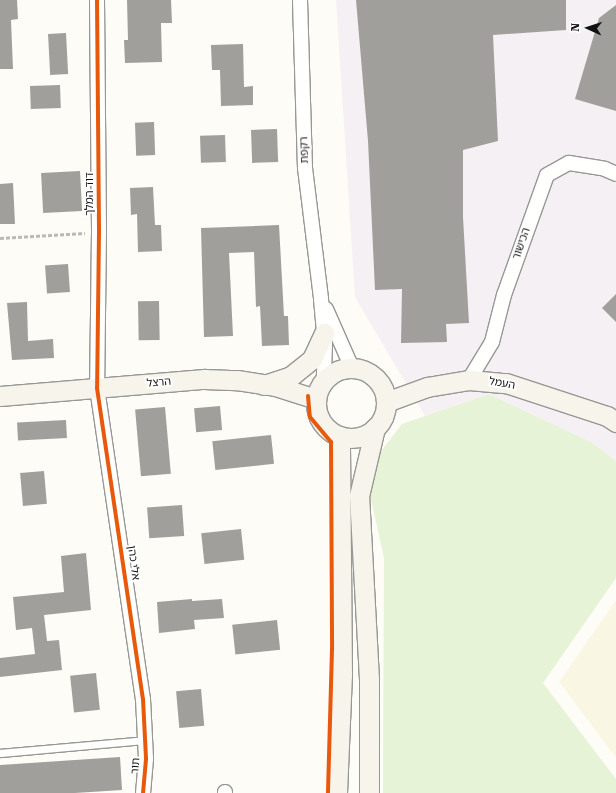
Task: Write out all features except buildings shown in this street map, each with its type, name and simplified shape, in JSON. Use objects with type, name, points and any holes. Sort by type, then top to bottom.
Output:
[{"type":"street","name":"דוד המלך","points":[[97,0],[99,232],[97,388]]},
{"type":"street","name":"רקפת","points":[[300,0],[306,168],[324,333],[324,380]]},
{"type":"street","name":"הכישור","points":[[469,380],[492,342],[504,295],[547,175],[569,163],[605,169],[616,174]]},
{"type":"street","name":"רקפת","points":[[321,299],[352,368]]},
{"type":"street","points":[[264,385],[291,376],[312,359],[324,333]]},
{"type":"street","points":[[369,793],[369,679],[359,496],[375,428],[381,420],[386,402],[384,392],[379,382],[372,375],[362,370],[352,368],[337,371],[324,380],[316,399],[316,411],[321,422],[329,431],[349,438],[359,437],[375,428]]},
{"type":"street","name":"הרצל","points":[[0,396],[204,379],[236,380],[264,385],[316,399]]},
{"type":"street","name":"העמל","points":[[386,402],[427,387],[469,380],[506,383],[607,416],[616,422]]},
{"type":"street","name":"אלי כהן","points":[[97,388],[140,676],[146,740]]},
{"type":"street","points":[[337,793],[342,675],[340,436]]},
{"type":"street","name":"תור","points":[[142,793],[146,740]]},
{"type":"lane","points":[[0,753],[146,740]]},
{"type":"path","points":[[0,238],[99,232]]},
{"type":"shaded area","points":[[336,0],[616,0],[616,461],[591,442],[489,394],[425,416],[355,297]]},
{"type":"shaded area","points":[[616,600],[616,758],[559,682]]},
{"type":"green space","points":[[489,394],[591,442],[616,461],[616,578],[543,683],[616,779],[616,793],[383,793],[384,558],[365,472],[402,424]]},
{"type":"cycle path","points":[[97,0],[99,232],[97,388],[143,699],[146,759],[143,793]]},
{"type":"cycle path","points":[[308,396],[310,417],[331,442],[332,649],[328,793]]}]
